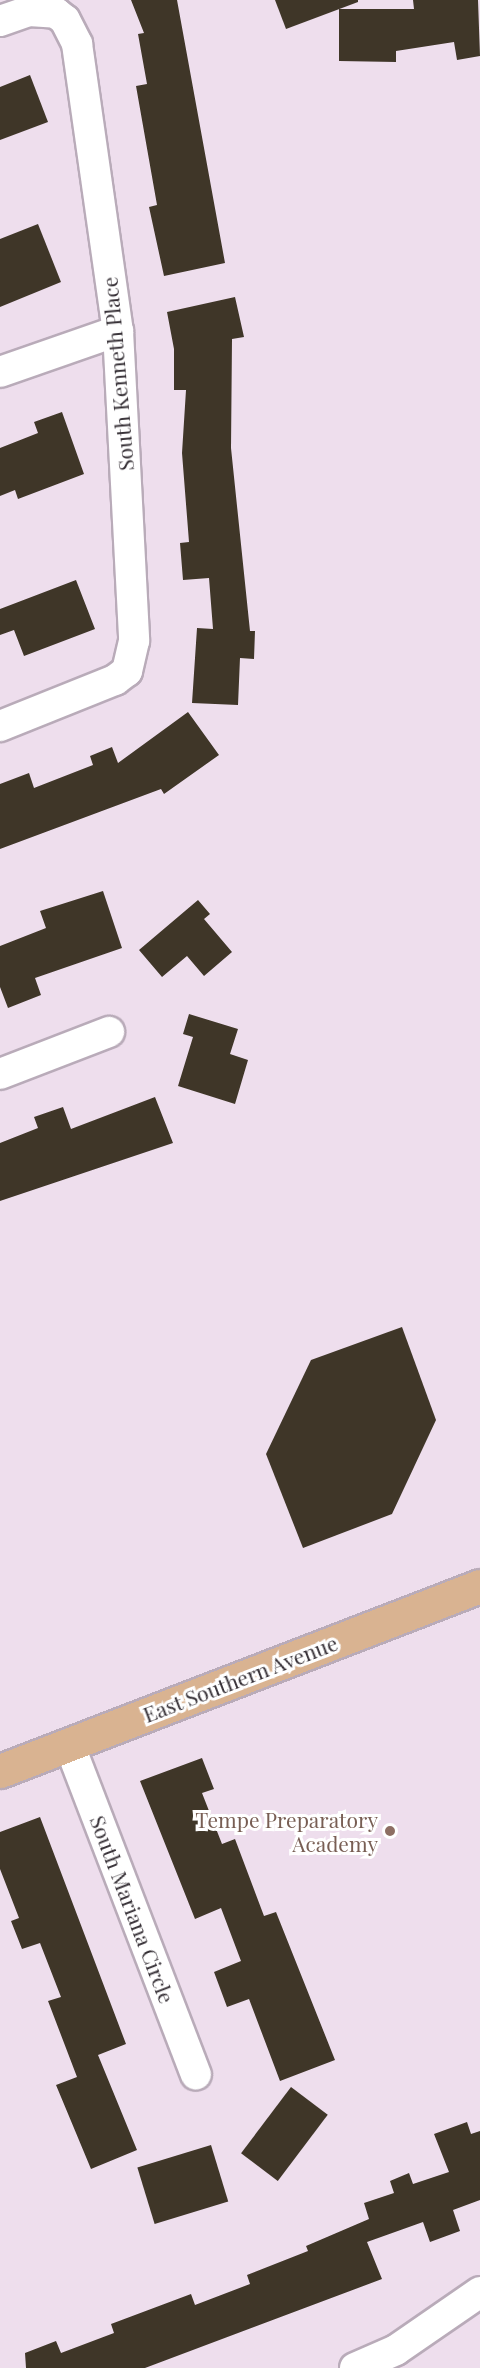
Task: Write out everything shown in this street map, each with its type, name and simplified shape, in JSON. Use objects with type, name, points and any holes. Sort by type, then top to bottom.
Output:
[{"type":"main road","name":"East Southern Avenue","points":[[0,1771],[480,1587]]},
{"type":"street","name":"South Kenneth Place","points":[[0,21],[29,11],[56,13],[65,20],[77,44],[118,331],[134,641],[127,671],[100,688],[0,726]]},
{"type":"street","points":[[0,372],[118,331]]},
{"type":"street","points":[[0,1074],[109,1032]]},
{"type":"street","name":"South Mariana Circle","points":[[69,1744],[196,2074]]},
{"type":"street","points":[[355,2368],[396,2350],[480,2292]]},
{"type":"building","points":[[131,0],[177,0],[225,263],[164,276],[149,207],[157,205],[136,86],[147,84],[138,34],[144,33]]},
{"type":"building","points":[[275,0],[358,0],[358,2],[286,29]]},
{"type":"building","points":[[413,0],[478,0],[480,56],[457,60],[454,42],[396,51],[396,62],[339,61],[339,9],[414,9]]},
{"type":"building","points":[[30,75],[48,122],[0,140],[0,87]]},
{"type":"building","points":[[38,224],[61,282],[0,307],[0,239]]},
{"type":"building","points":[[235,297],[244,337],[232,339],[231,448],[250,631],[255,631],[254,659],[240,658],[238,705],[192,703],[197,628],[213,629],[209,578],[183,580],[180,543],[189,542],[182,453],[186,390],[174,390],[174,349],[167,312]]},
{"type":"building","points":[[62,412],[84,474],[18,499],[15,490],[0,496],[0,448],[38,433],[34,422]]},
{"type":"building","points":[[76,580],[95,629],[24,656],[14,630],[0,635],[0,609]]},
{"type":"building","points":[[188,712],[219,755],[164,794],[161,789],[0,849],[0,784],[29,773],[34,788],[93,765],[90,756],[112,747],[118,763]]},
{"type":"building","points":[[103,891],[122,948],[35,978],[41,995],[8,1008],[0,987],[0,946],[46,928],[40,911]]},
{"type":"building","points":[[198,900],[210,914],[204,919],[232,952],[204,976],[187,956],[162,977],[139,950]]},
{"type":"building","points":[[189,1014],[238,1029],[230,1054],[248,1060],[235,1104],[178,1086],[193,1037],[183,1034]]},
{"type":"building","points":[[155,1097],[173,1143],[0,1201],[0,1143],[38,1128],[34,1117],[63,1107],[71,1129]]},
{"type":"building","points":[[402,1327],[436,1420],[392,1514],[303,1548],[266,1454],[311,1360]]},
{"type":"building","points":[[202,1758],[214,1789],[202,1793],[222,1844],[235,1839],[264,1916],[276,1912],[335,2060],[280,2081],[249,1999],[227,2007],[214,1972],[241,1961],[221,1908],[195,1919],[140,1781]]},
{"type":"building","points":[[40,1817],[126,2044],[98,2055],[137,2150],[91,2169],[56,2085],[77,2077],[48,2001],[61,1997],[40,1943],[22,1949],[11,1921],[19,1918],[0,1869],[0,1832]]},
{"type":"building","points":[[291,2087],[328,2115],[278,2181],[241,2153]]},
{"type":"building","points":[[467,2122],[471,2134],[480,2131],[480,2200],[453,2210],[460,2231],[430,2242],[423,2222],[367,2242],[382,2279],[145,2368],[26,2368],[25,2353],[56,2341],[61,2353],[114,2333],[111,2324],[191,2294],[195,2305],[250,2284],[247,2275],[308,2251],[306,2246],[369,2219],[364,2203],[394,2193],[390,2181],[409,2173],[413,2184],[449,2172],[434,2134]]},
{"type":"building","points":[[211,2145],[228,2201],[155,2224],[137,2168]]},
{"type":"place","name":"Tempe Preparatory Academy","points":[[390,1831]]}]
